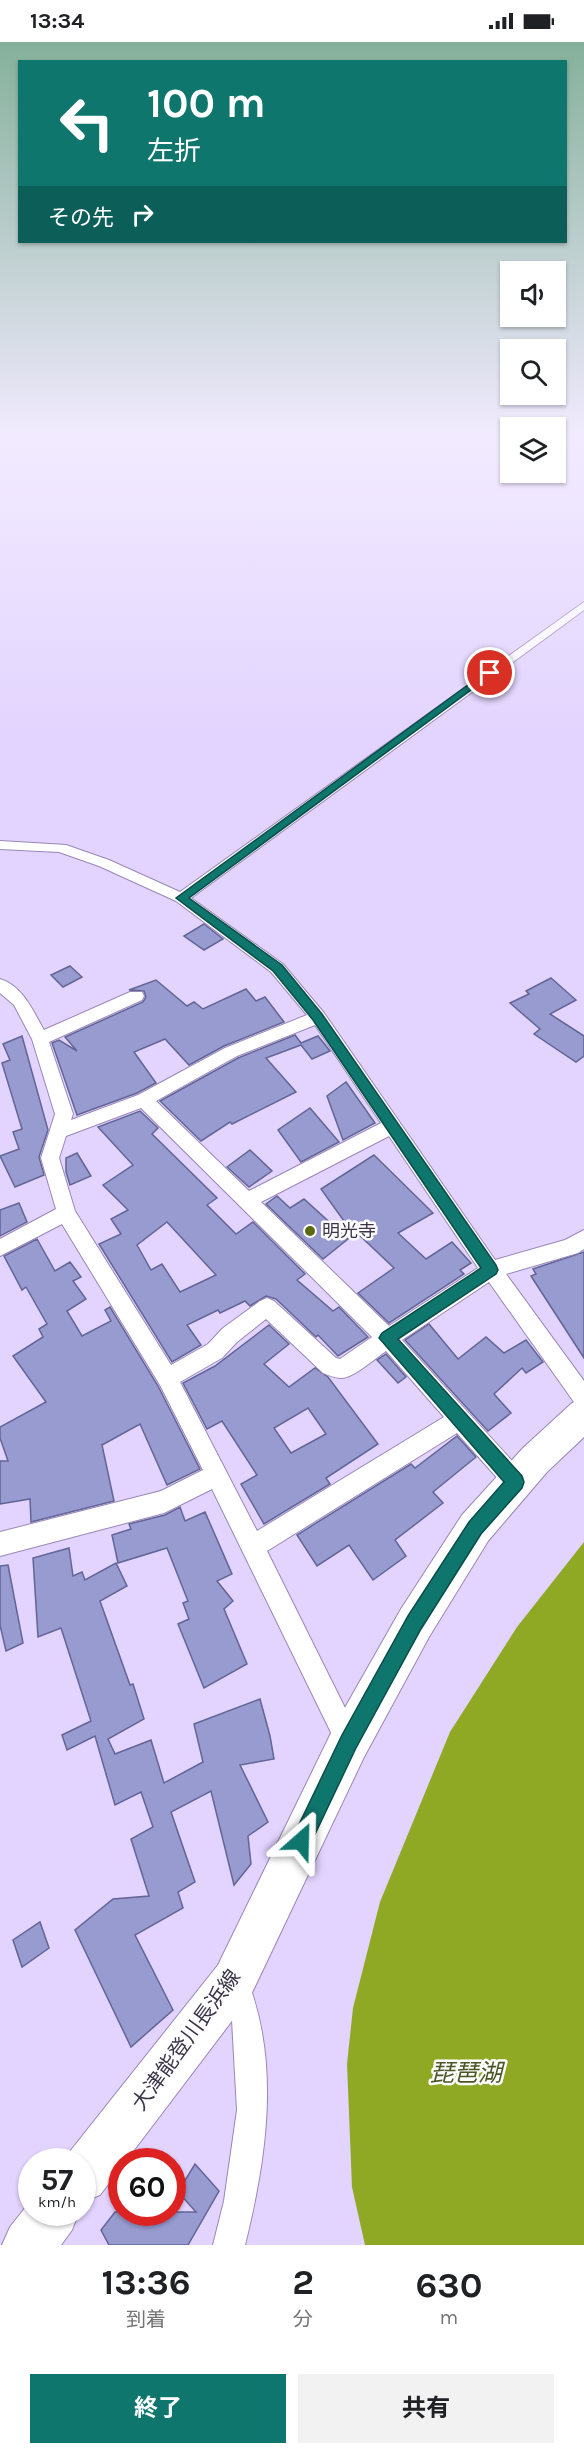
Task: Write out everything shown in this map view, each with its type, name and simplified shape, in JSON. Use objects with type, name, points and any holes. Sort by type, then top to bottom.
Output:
[{"type":"main road","name":"大津能登川長浜線","points":[[96,2159],[234,1981],[349,1742],[415,1623],[475,1528],[535,1460],[584,1414]]},
{"type":"main road","points":[[28,2245],[43,2226]]},
{"type":"street","points":[[182,898],[584,604]]},
{"type":"street","points":[[0,844],[62,848],[105,863],[182,898],[278,968],[318,1017],[491,1270],[584,1398]]},
{"type":"street","points":[[0,985],[20,1001],[40,1040],[64,1114],[50,1158],[66,1213],[167,1378],[349,1742]]},
{"type":"street","points":[[40,1040],[136,996]]},
{"type":"street","points":[[58,1132],[144,1100],[231,1053],[318,1017]]},
{"type":"street","points":[[144,1100],[387,1338],[516,1482]]},
{"type":"street","points":[[246,1201],[392,1126]]},
{"type":"street","points":[[0,1248],[66,1213]]},
{"type":"street","points":[[167,1378],[215,1352],[230,1335],[267,1307],[330,1366],[342,1369],[491,1270],[571,1246],[584,1238]]},
{"type":"street","points":[[252,1547],[460,1419]]},
{"type":"street","points":[[0,1544],[164,1502],[217,1475]]},
{"type":"street","points":[[230,2245],[240,2201],[253,2110],[247,2020],[234,1981]]},
{"type":"water","name":"琵琶湖","points":[[584,1542],[584,2245],[365,2245],[352,2187],[347,2064],[353,2008],[380,1902],[450,1732],[517,1627]]},
{"type":"building","points":[[204,924],[223,939],[204,950],[184,936]]},
{"type":"building","points":[[70,966],[82,977],[63,987],[51,975]]},
{"type":"building","points":[[551,978],[576,1000],[550,1014],[584,1036],[584,1056],[576,1062],[534,1034],[540,1029],[510,1003],[529,994],[526,991]]},
{"type":"building","points":[[156,980],[187,1006],[194,1002],[203,1009],[246,989],[256,1001],[265,997],[284,1022],[224,1046],[189,1065],[165,1039],[134,1052],[156,1083],[137,1093],[77,1115],[52,1043],[59,1040],[77,1051],[65,1037],[143,1002],[146,997],[144,991],[129,990]]},
{"type":"building","points":[[295,1035],[301,1043],[318,1036],[330,1051],[312,1059],[301,1045],[266,1058],[296,1092],[232,1124],[230,1122],[201,1141],[160,1101],[238,1058]]},
{"type":"building","points":[[22,1036],[48,1130],[39,1157],[44,1175],[15,1187],[0,1156],[19,1149],[13,1132],[22,1129],[2,1063],[10,1060],[3,1044]]},
{"type":"building","points":[[346,1082],[375,1123],[343,1140],[327,1096]]},
{"type":"building","points":[[310,1108],[339,1142],[301,1162],[278,1130]]},
{"type":"building","points":[[140,1111],[158,1128],[152,1134],[217,1198],[207,1205],[236,1234],[253,1222],[305,1274],[297,1280],[333,1311],[339,1307],[368,1337],[338,1356],[318,1335],[316,1337],[276,1299],[266,1296],[250,1306],[245,1301],[220,1313],[218,1310],[187,1325],[201,1345],[172,1362],[99,1244],[121,1234],[111,1219],[128,1210],[103,1185],[133,1165],[98,1127]],"holes":[[[167,1222],[216,1275],[180,1292],[162,1264],[151,1270],[137,1245]]]},
{"type":"building","points":[[250,1150],[272,1171],[249,1187],[227,1167]]},
{"type":"building","points":[[77,1153],[91,1176],[70,1185],[66,1172],[66,1158]]},
{"type":"building","points":[[374,1155],[433,1213],[398,1233],[426,1259],[452,1242],[471,1263],[460,1270],[464,1274],[389,1323],[358,1293],[394,1268],[357,1233],[354,1235],[321,1189]]},
{"type":"building","points":[[277,1196],[290,1208],[304,1199],[348,1239],[323,1259],[266,1204]]},
{"type":"building","points":[[19,1203],[27,1222],[0,1236],[0,1210]]},
{"type":"building","points":[[37,1239],[55,1271],[70,1262],[81,1277],[73,1281],[86,1299],[67,1311],[82,1336],[111,1321],[105,1310],[110,1307],[158,1386],[200,1469],[167,1485],[140,1424],[102,1445],[114,1501],[31,1522],[30,1499],[0,1504],[0,1461],[8,1461],[0,1438],[0,1427],[46,1402],[13,1356],[43,1337],[39,1329],[47,1324],[26,1287],[22,1290],[4,1256]]},
{"type":"building","points":[[584,1252],[584,1358],[531,1276],[536,1274],[533,1269]]},
{"type":"building","points":[[429,1324],[458,1359],[486,1337],[504,1353],[526,1340],[543,1362],[526,1373],[522,1368],[494,1394],[511,1413],[488,1431],[405,1340]]},
{"type":"building","points":[[269,1325],[289,1344],[264,1364],[289,1387],[315,1368],[328,1377],[378,1444],[326,1478],[330,1484],[264,1524],[241,1484],[257,1475],[222,1421],[207,1429],[183,1383],[215,1366]],"holes":[[[308,1408],[326,1434],[291,1453],[274,1428]]]},
{"type":"building","points":[[386,1354],[406,1377],[398,1383],[377,1360]]},
{"type":"building","points":[[457,1436],[476,1457],[433,1492],[443,1503],[395,1540],[406,1556],[373,1580],[349,1545],[317,1566],[297,1535],[411,1464],[415,1468]]},
{"type":"building","points":[[180,1507],[185,1521],[205,1512],[232,1574],[217,1581],[233,1601],[224,1609],[247,1664],[204,1688],[178,1624],[189,1619],[183,1603],[188,1601],[167,1548],[118,1563],[112,1535],[131,1529],[129,1524],[165,1515]]},
{"type":"building","points":[[69,1548],[73,1576],[82,1572],[85,1580],[116,1563],[127,1586],[100,1601],[130,1685],[133,1684],[144,1719],[108,1739],[115,1754],[151,1740],[164,1783],[203,1762],[194,1724],[260,1699],[274,1759],[240,1765],[268,1822],[248,1836],[251,1864],[234,1885],[211,1791],[171,1812],[195,1882],[178,1892],[183,1908],[135,1935],[173,2010],[131,2047],[75,1930],[113,1899],[149,1896],[131,1839],[153,1827],[141,1792],[115,1805],[95,1736],[67,1750],[62,1735],[91,1721],[61,1628],[38,1637],[33,1558]]},
{"type":"building","points":[[8,1565],[23,1643],[6,1651],[0,1625],[0,1566]]},
{"type":"building","points":[[40,1922],[49,1948],[22,1967],[13,1940]]},
{"type":"building","points":[[195,2164],[219,2191],[188,2245],[109,2245],[101,2230],[108,2221],[108,2226],[186,2226],[186,2212],[196,2212],[186,2201],[186,2179]]},
{"type":"place","name":"明光寺","points":[[310,1231]]},
{"type":"route","points":[[301,1841],[349,1742],[415,1623],[475,1528],[516,1482],[387,1338],[491,1270],[318,1017],[278,968],[182,898],[490,673]]}]
